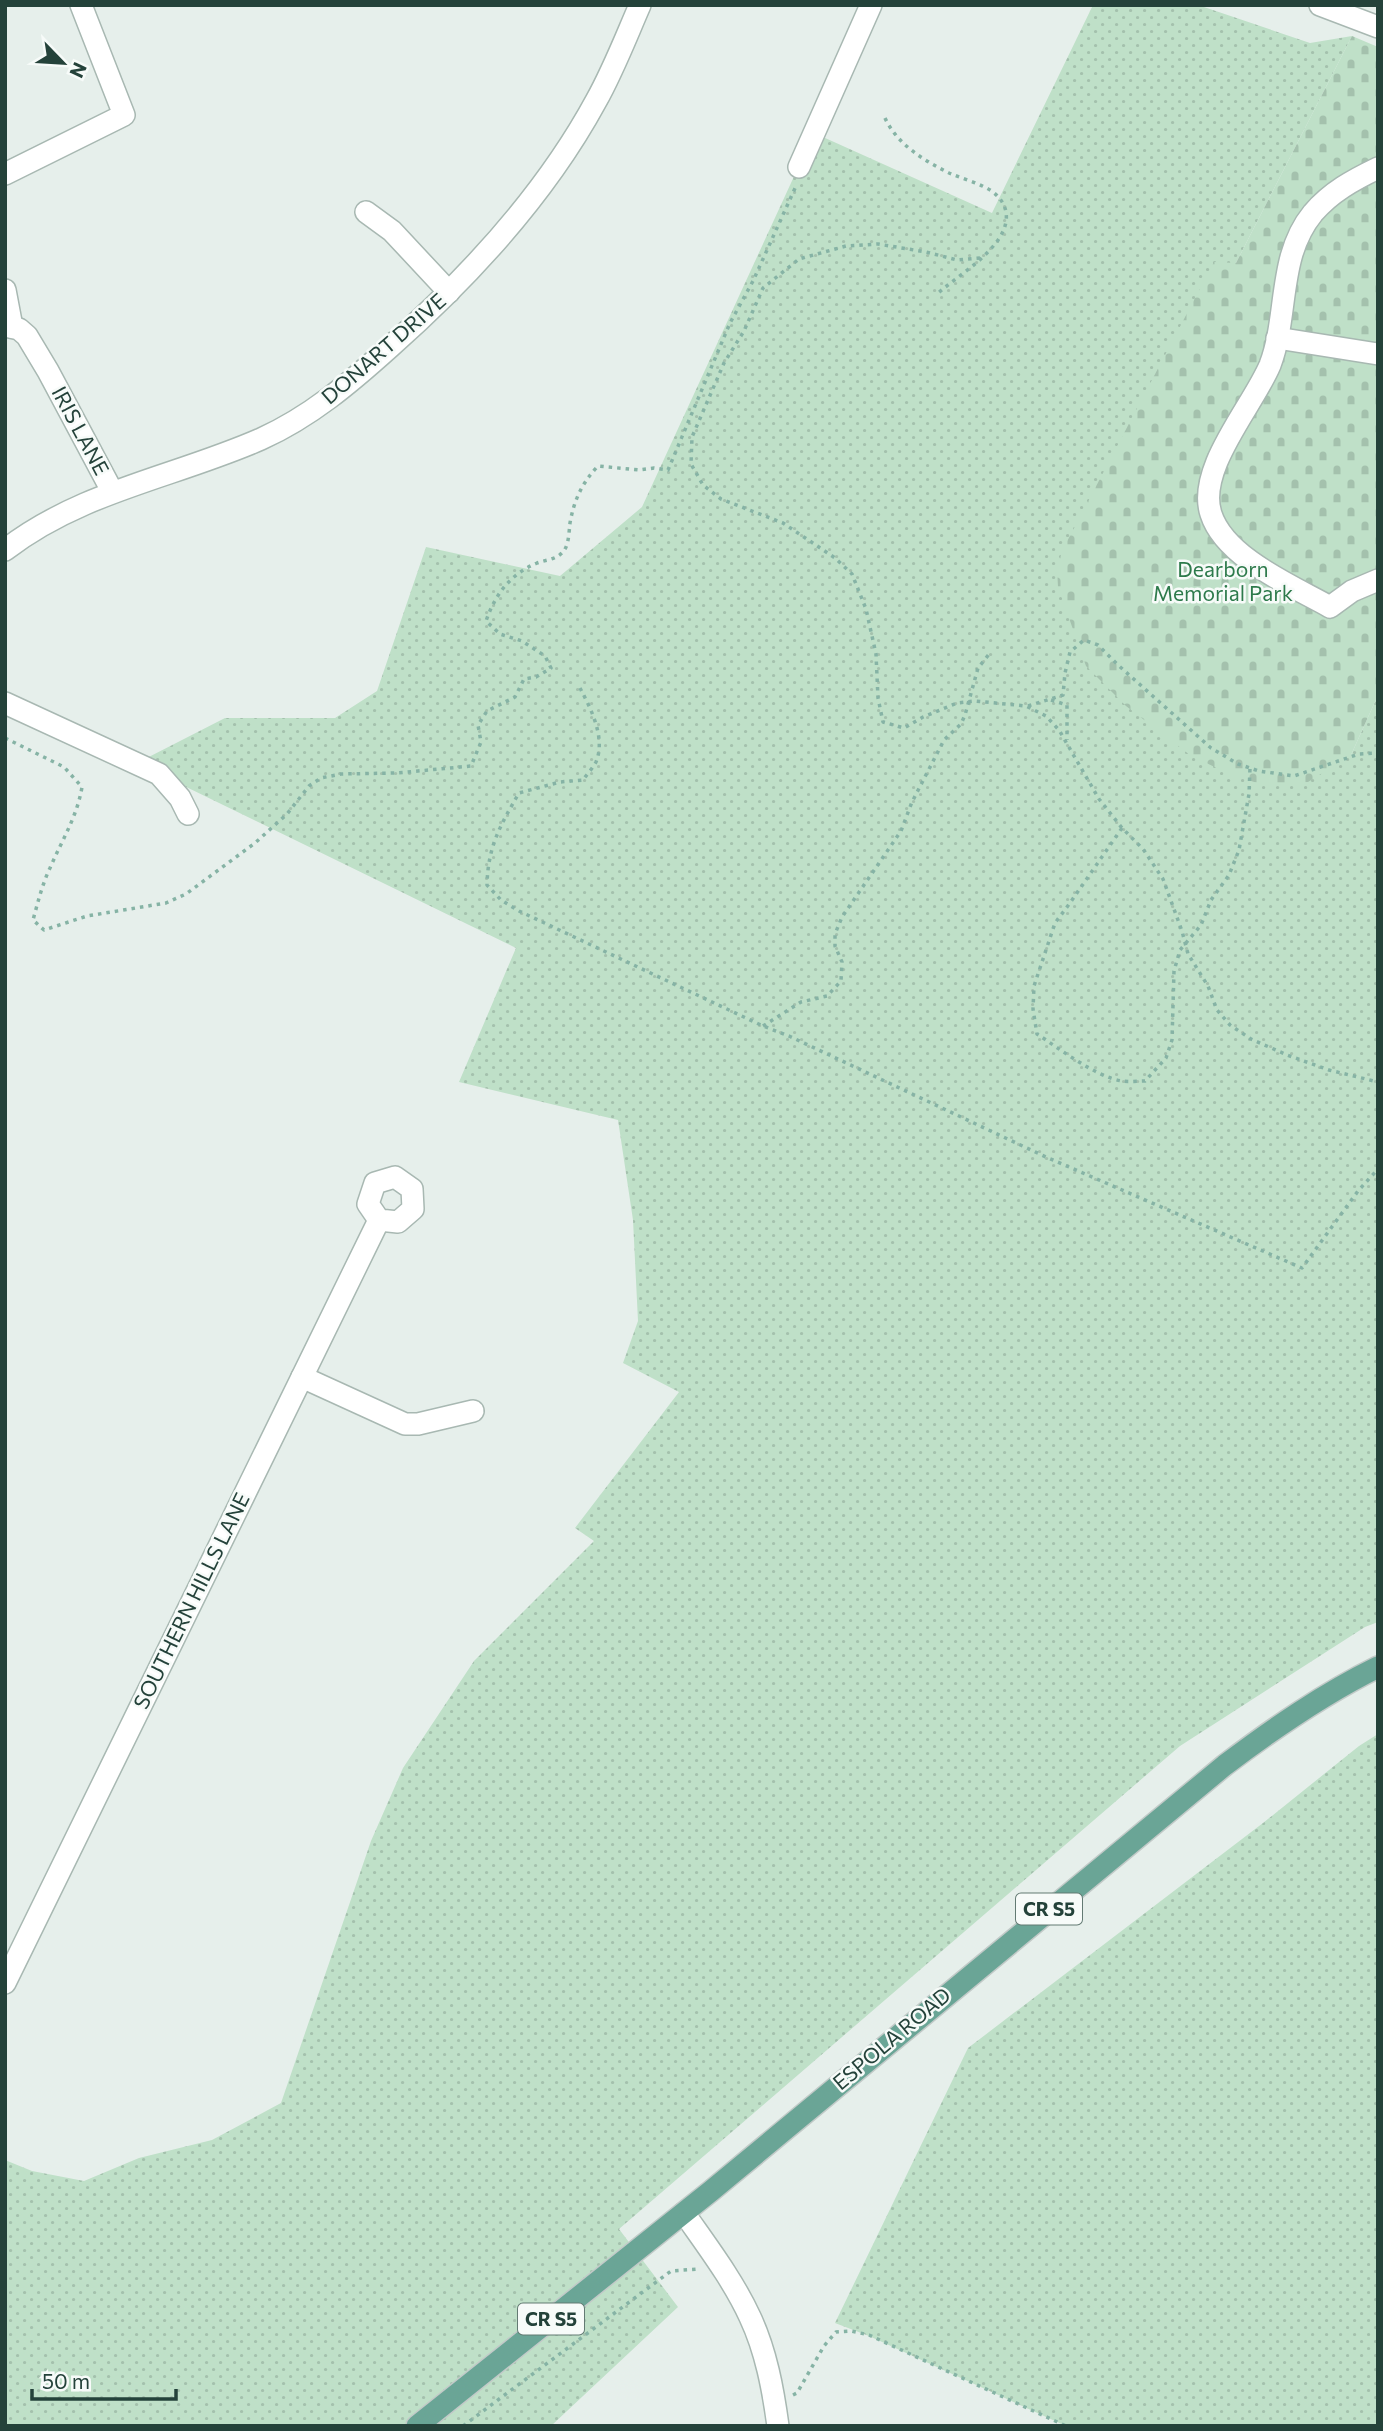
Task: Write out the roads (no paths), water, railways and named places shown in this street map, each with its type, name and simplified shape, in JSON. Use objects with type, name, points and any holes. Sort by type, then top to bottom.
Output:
[{"type":"main road","name":"ESPOLA ROAD","points":[[418,2426],[684,2213],[1225,1765],[1301,1710],[1378,1667]]},
{"type":"street","points":[[5,174],[124,115],[81,5]]},
{"type":"street","name":"DONART DRIVE","points":[[5,550],[51,518],[112,491],[226,454],[291,424],[323,404],[353,379],[434,308],[523,208],[572,141],[597,100],[640,5]]},
{"type":"street","points":[[799,167],[871,5]]},
{"type":"street","points":[[1320,5],[1347,10],[1378,27]]},
{"type":"street","points":[[1378,168],[1344,184],[1313,214],[1295,244],[1286,273],[1271,362],[1219,456],[1209,484],[1211,514],[1227,540],[1248,561],[1330,607],[1352,591],[1378,579]]},
{"type":"street","points":[[366,212],[393,231],[449,292]]},
{"type":"street","points":[[5,290],[8,326]]},
{"type":"street","name":"IRIS LANE","points":[[8,326],[19,329],[27,337],[112,491]]},
{"type":"street","points":[[1277,338],[1378,354]]},
{"type":"street","points":[[5,703],[159,774],[180,798],[188,814]]},
{"type":"street","name":"SOUTHERN HILLS LANE","points":[[5,1983],[379,1220]]},
{"type":"street","points":[[302,1377],[405,1424],[418,1424],[473,1411]]},
{"type":"street","points":[[684,2213],[723,2270],[751,2318],[767,2365],[778,2426]]},
{"type":"park label","name":"Dearborn Memorial Park","points":[[1223,582]]}]
